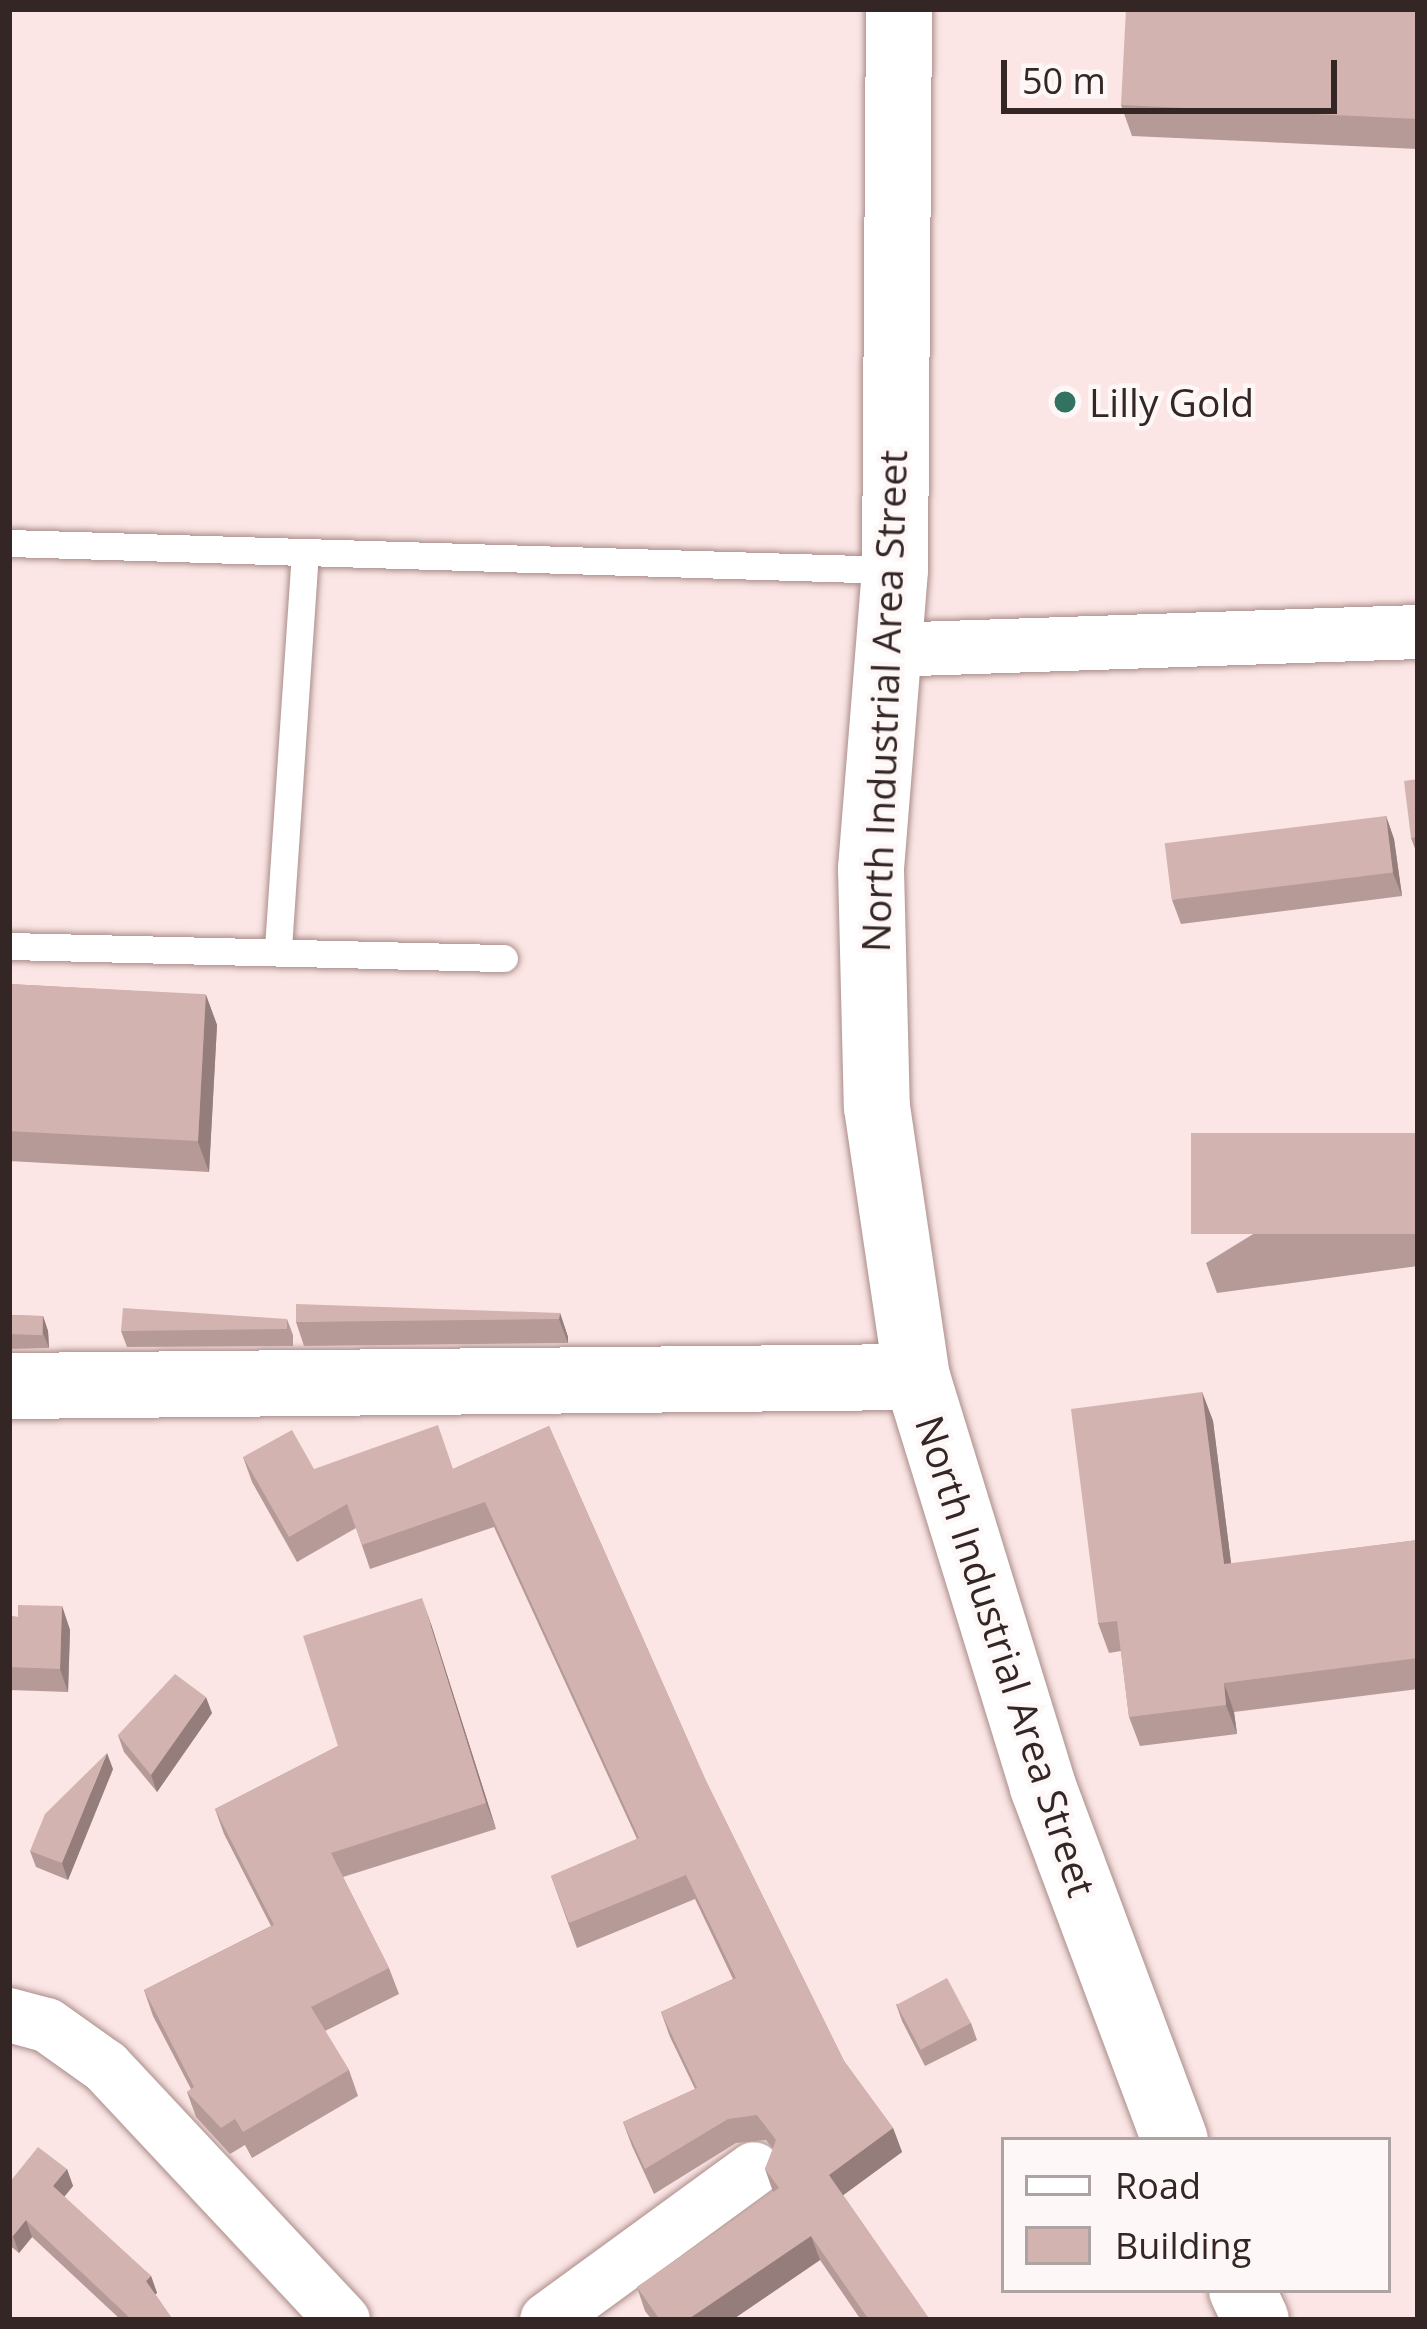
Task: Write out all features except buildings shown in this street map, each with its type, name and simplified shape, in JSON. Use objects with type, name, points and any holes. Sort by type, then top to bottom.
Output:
[{"type":"main road","name":"North Industrial Area Street","points":[[899,9],[895,570],[871,869],[877,1107],[917,1377],[1043,1787],[1174,2137]]},
{"type":"main road","points":[[9,1386],[917,1377]]},
{"type":"street","points":[[886,650],[1418,632]]},
{"type":"street","points":[[9,2015],[47,2025],[106,2067],[343,2320]]},
{"type":"street","points":[[547,2320],[754,2169]]},
{"type":"lane","points":[[9,543],[895,570]]},
{"type":"lane","points":[[278,948],[305,554]]},
{"type":"lane","points":[[9,946],[278,948],[504,958]]},
{"type":"place","name":"Lilly Gold","points":[[1065,402]]}]
